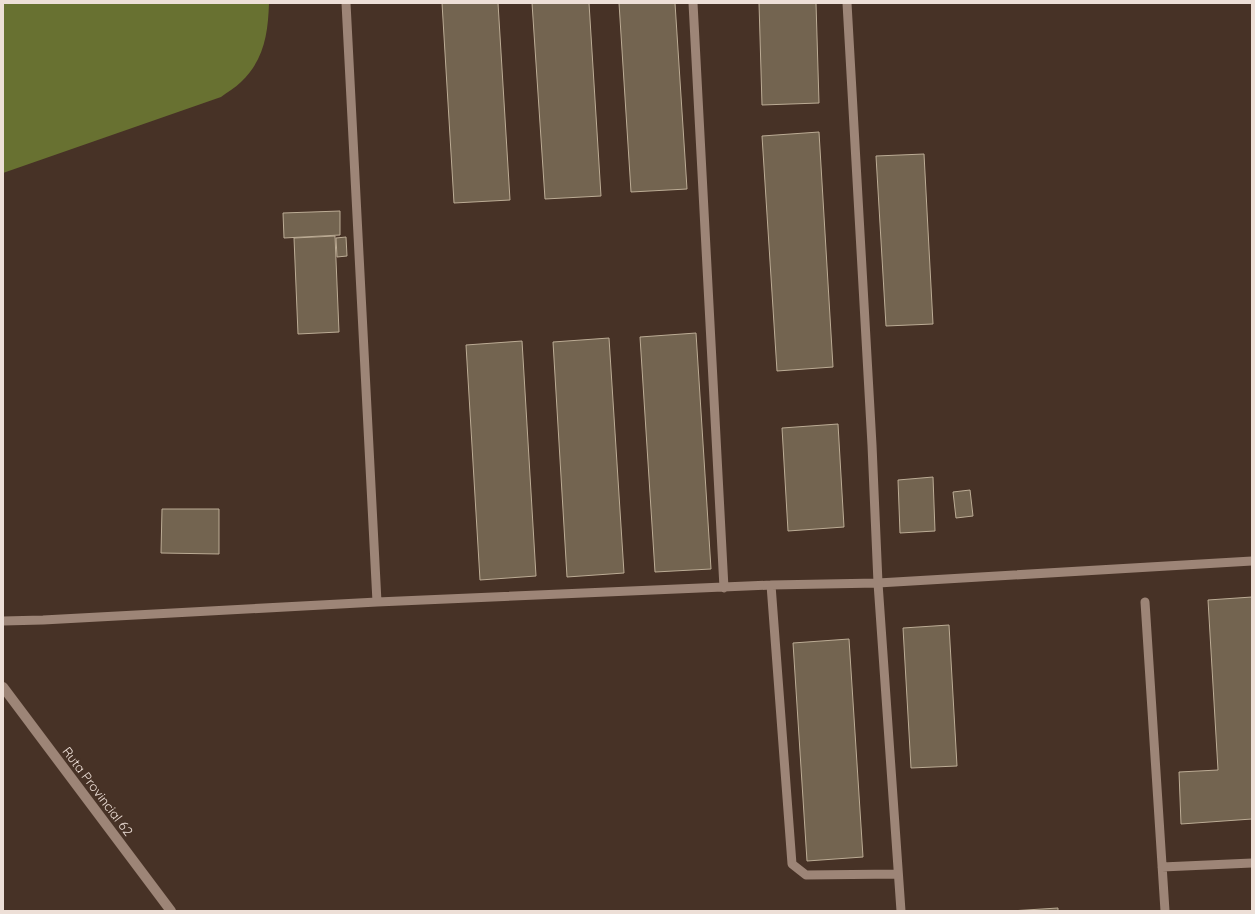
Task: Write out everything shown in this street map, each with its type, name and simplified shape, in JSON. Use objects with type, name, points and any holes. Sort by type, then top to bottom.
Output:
[{"type":"main road","name":"Ruta Provincial 62","points":[[3,687],[171,911]]},
{"type":"lane","points":[[346,3],[377,602]]},
{"type":"lane","points":[[693,3],[724,588]]},
{"type":"lane","points":[[847,3],[872,445],[878,583],[901,911]]},
{"type":"lane","points":[[3,621],[51,620],[377,602],[771,585],[878,583],[1252,560]]},
{"type":"lane","points":[[771,585],[792,864],[806,876],[898,874]]},
{"type":"lane","points":[[1145,602],[1165,911]]},
{"type":"lane","points":[[1162,867],[1252,863]]},
{"type":"green space","points":[[3,3],[269,3],[266,36],[260,56],[249,74],[221,97],[3,173]]},
{"type":"building","points":[[442,3],[498,3],[510,200],[454,203]]},
{"type":"building","points":[[532,3],[589,3],[601,196],[545,199]]},
{"type":"building","points":[[619,3],[675,3],[687,189],[631,192]]},
{"type":"building","points":[[759,3],[816,3],[819,103],[762,105]]},
{"type":"building","points":[[819,132],[833,367],[777,371],[762,136]]},
{"type":"building","points":[[924,154],[933,324],[886,326],[876,156]]},
{"type":"building","points":[[340,211],[340,235],[284,238],[283,213]]},
{"type":"building","points":[[335,236],[339,332],[298,334],[294,238]]},
{"type":"building","points":[[346,237],[347,256],[337,257],[336,238]]},
{"type":"building","points":[[696,333],[711,569],[655,572],[640,337]]},
{"type":"building","points":[[609,338],[624,573],[567,577],[553,342]]},
{"type":"building","points":[[522,341],[536,576],[480,580],[466,345]]},
{"type":"building","points":[[838,424],[844,527],[788,531],[782,428]]},
{"type":"building","points":[[933,477],[935,531],[900,533],[898,480]]},
{"type":"building","points":[[970,490],[973,516],[956,518],[953,492]]},
{"type":"building","points":[[162,509],[219,509],[219,554],[161,553]]},
{"type":"building","points":[[1252,597],[1252,819],[1181,824],[1179,772],[1218,770],[1208,600]]},
{"type":"building","points":[[949,625],[957,766],[911,768],[903,628]]},
{"type":"building","points":[[849,639],[863,857],[807,861],[793,643]]},
{"type":"building","points":[[1058,908],[1058,911],[1010,911]]}]
